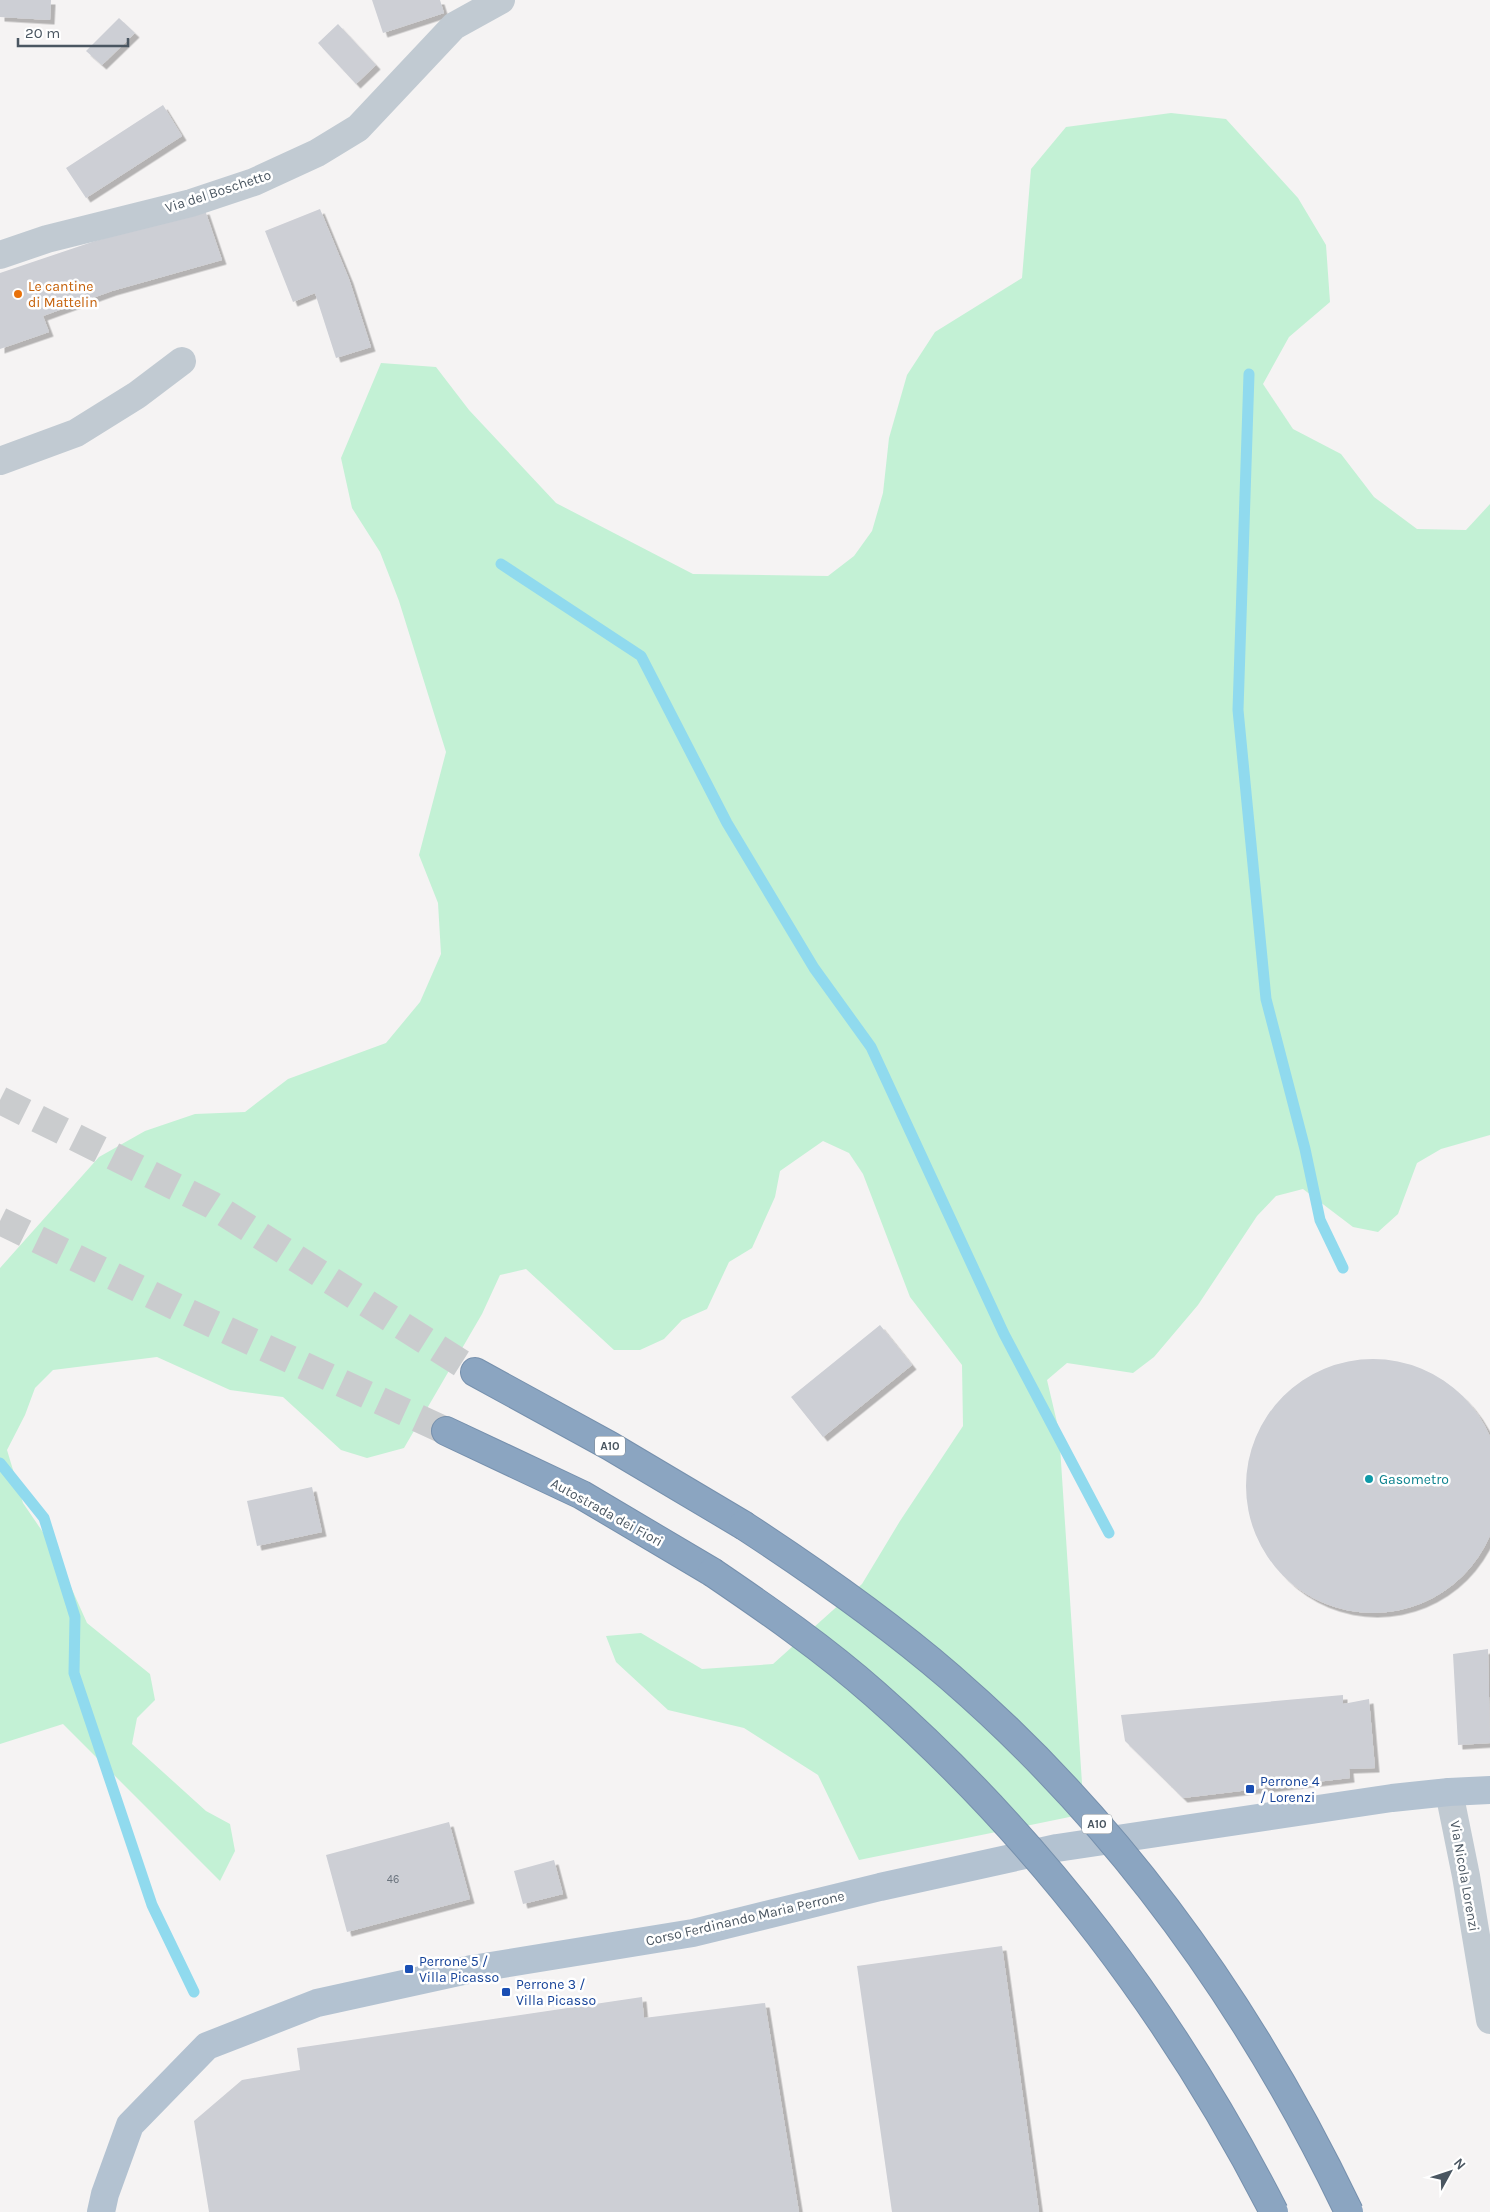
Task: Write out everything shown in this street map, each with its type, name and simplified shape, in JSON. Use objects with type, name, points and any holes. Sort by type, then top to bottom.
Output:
[{"type":"highway","name":"A10","points":[[475,1372],[610,1446],[743,1525],[816,1573],[950,1677],[1012,1734],[1071,1795],[1126,1858],[1173,1917],[1227,1994],[1277,2074],[1323,2157],[1349,2212]]},
{"type":"highway","name":"Autostrada dei Fiori","points":[[446,1430],[582,1495],[712,1572],[822,1650],[874,1692],[941,1753],[1003,1818],[1113,1951],[1161,2018],[1210,2095],[1243,2152],[1274,2212]]},
{"type":"main road","name":"Corso Ferdinando Maria Perrone","points":[[101,2212],[104,2194],[130,2125],[207,2046],[317,2002],[472,1969],[693,1933],[880,1887],[1057,1848],[1392,1798],[1490,1790]]},
{"type":"street","name":"Via del Boschetto","points":[[0,255],[47,239],[191,202],[254,182],[317,154],[358,128],[454,26],[501,0]]},
{"type":"street","points":[[0,461],[76,433],[137,394],[182,361]]},
{"type":"street","name":"Via Nicola Lorenzi","points":[[1449,1792],[1466,1876],[1490,2020]]},
{"type":"green space","points":[[1171,113],[1226,119],[1298,198],[1326,245],[1330,302],[1289,337],[1263,384],[1293,429],[1341,454],[1374,497],[1417,529],[1466,530],[1490,504],[1490,1135],[1441,1149],[1417,1163],[1398,1214],[1378,1232],[1353,1227],[1303,1189],[1276,1196],[1257,1216],[1198,1305],[1154,1357],[1133,1373],[1067,1363],[1047,1380],[1059,1431],[1084,1814],[859,1860],[818,1775],[744,1728],[668,1710],[616,1662],[606,1636],[641,1633],[702,1669],[773,1664],[862,1584],[900,1521],[963,1426],[962,1365],[910,1297],[863,1174],[849,1153],[823,1141],[780,1171],[775,1197],[752,1248],[729,1262],[707,1309],[682,1320],[664,1339],[640,1350],[614,1350],[526,1269],[500,1275],[482,1314],[404,1448],[367,1458],[341,1450],[283,1397],[230,1390],[157,1357],[53,1370],[35,1388],[25,1415],[7,1450],[23,1503],[53,1547],[87,1623],[150,1674],[155,1700],[137,1718],[132,1744],[206,1811],[230,1824],[235,1851],[220,1881],[63,1724],[0,1744],[0,1268],[99,1157],[145,1131],[195,1114],[245,1112],[288,1079],[386,1043],[420,1002],[441,954],[438,903],[419,855],[446,752],[399,601],[380,552],[352,508],[341,458],[381,363],[436,367],[469,410],[556,503],[693,574],[828,576],[854,556],[872,531],[883,493],[889,438],[907,375],[935,332],[1022,278],[1031,169],[1066,127]]},
{"type":"building","points":[[0,0],[51,0],[50,20],[0,17]]},
{"type":"building","points":[[372,0],[440,0],[444,13],[383,33]]},
{"type":"building","points":[[119,18],[135,33],[102,65],[86,51]]},
{"type":"building","points":[[338,24],[376,65],[356,84],[318,43]]},
{"type":"building","points":[[163,105],[182,136],[86,198],[66,168]]},
{"type":"building","points":[[320,209],[349,279],[371,347],[336,358],[315,293],[293,302],[265,231]]},
{"type":"building","points":[[205,210],[222,260],[112,291],[43,316],[49,332],[0,349],[0,273],[95,241]]},
{"type":"building","points":[[880,1325],[912,1365],[823,1437],[791,1397]]},
{"type":"building","name":"Gasometro","points":[[1361,1359],[1385,1359],[1422,1368],[1444,1380],[1463,1396],[1479,1415],[1491,1437],[1498,1461],[1500,1486],[1498,1511],[1491,1535],[1479,1557],[1463,1576],[1444,1592],[1422,1604],[1385,1613],[1361,1613],[1324,1604],[1302,1592],[1275,1567],[1255,1535],[1251,1523],[1246,1498],[1246,1474],[1255,1437],[1267,1415],[1292,1388],[1324,1368],[1336,1364]]},
{"type":"building","points":[[312,1487],[322,1532],[257,1546],[247,1501]]},
{"type":"building","points":[[1488,1649],[1490,1743],[1458,1745],[1453,1654]]},
{"type":"building","points":[[1343,1695],[1343,1704],[1369,1699],[1375,1768],[1349,1769],[1350,1778],[1183,1798],[1125,1741],[1121,1715]]},
{"type":"building","points":[[449,1822],[470,1899],[347,1932],[326,1855]]},
{"type":"building","points":[[554,1860],[563,1894],[523,1904],[514,1871]]},
{"type":"building","points":[[1002,1946],[1039,2212],[892,2212],[857,1966]]},
{"type":"building","points":[[642,1997],[644,2018],[765,2003],[799,2212],[209,2212],[194,2121],[242,2080],[300,2070],[297,2048]]},
{"type":"waterway","points":[[1249,374],[1238,710],[1266,999],[1305,1149],[1320,1220],[1343,1268]]},
{"type":"waterway","points":[[501,564],[641,656],[727,823],[814,968],[871,1047],[1004,1334],[1109,1533]]},
{"type":"waterway","points":[[0,1463],[44,1518],[75,1617],[74,1673],[152,1905],[194,1992]]},
{"type":"tunnel","points":[[0,1100],[212,1205],[475,1372]]},
{"type":"tunnel","points":[[0,1221],[185,1311],[446,1431]]},
{"type":"place","name":"Le cantine di Mattelin","points":[[18,294]]},
{"type":"place","name":"Gasometro","points":[[1369,1479]]},
{"type":"place","name":"Perrone 4 / Lorenzi","points":[[1250,1789]]},
{"type":"place","name":"Perrone 5 / Villa Picasso","points":[[409,1969]]},
{"type":"place","name":"Perrone 3 / Villa Picasso","points":[[506,1992]]}]
